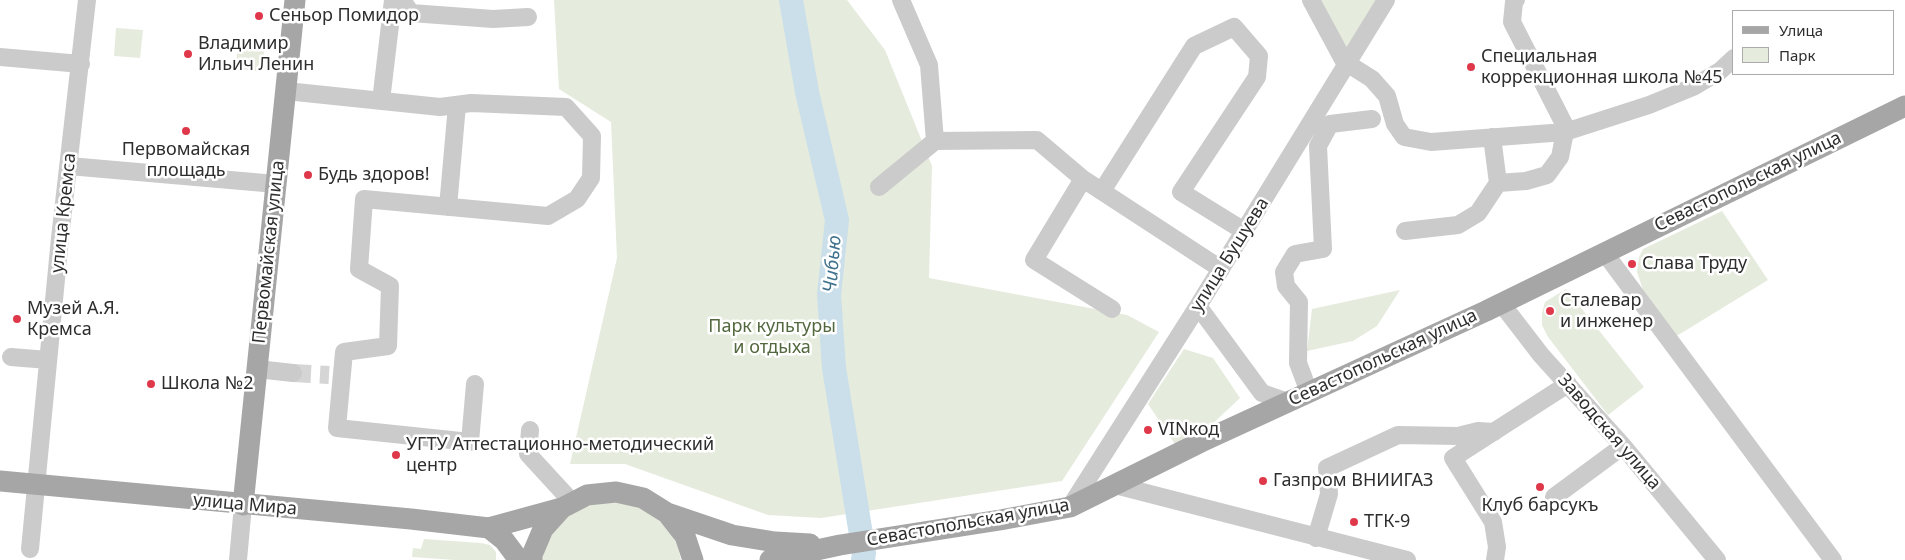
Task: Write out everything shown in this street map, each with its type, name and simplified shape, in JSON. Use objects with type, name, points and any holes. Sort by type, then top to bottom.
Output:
[{"type":"main road","name":"Первомайская улица","points":[[243,505],[295,0]]},
{"type":"main road","name":"Севастопольская улица","points":[[770,560],[840,545],[893,538],[1070,507],[1201,442],[1501,303],[1905,106]]},
{"type":"main road","name":"улица Мира","points":[[0,481],[489,528],[568,506],[588,496],[616,492],[643,498],[667,513]]},
{"type":"main road","points":[[532,560],[543,529],[568,506]]},
{"type":"main road","name":"Севастопольская улица","points":[[667,513],[710,529],[753,539],[797,544],[840,545]]},
{"type":"main road","points":[[667,513],[685,536],[693,560]]},
{"type":"main road","points":[[489,528],[504,540],[519,560]]},
{"type":"street","name":"улица Кремса","points":[[30,549],[48,360],[88,0]]},
{"type":"street","points":[[381,101],[393,0]]},
{"type":"street","points":[[402,0],[411,12],[493,19],[528,17]]},
{"type":"street","points":[[901,0],[929,65],[934,141]]},
{"type":"street","points":[[1312,0],[1347,63],[1372,80],[1388,96],[1395,124],[1404,137],[1431,142],[1565,132],[1693,87],[1720,71],[1732,60]]},
{"type":"street","name":"улица Бушуева","points":[[1070,507],[1198,306],[1386,0]]},
{"type":"street","points":[[1498,183],[1526,181],[1547,175],[1560,157],[1565,132],[1564,124],[1512,22],[1514,2],[1516,0]]},
{"type":"street","points":[[1102,191],[1194,46],[1234,27],[1259,56],[1257,77],[1181,192],[1244,231]]},
{"type":"street","points":[[0,57],[81,64]]},
{"type":"street","points":[[286,91],[440,107],[471,103],[566,107],[592,136],[591,178],[577,199],[548,216],[364,199],[360,269],[390,286],[388,346],[344,352],[335,376],[337,428],[470,442],[475,384]]},
{"type":"street","points":[[448,207],[457,105]]},
{"type":"street","points":[[1309,392],[1298,363],[1299,302],[1286,286],[1284,272],[1295,254],[1322,249],[1318,146],[1330,124],[1372,120]]},
{"type":"street","points":[[1405,231],[1458,225],[1478,213],[1498,183],[1492,137]]},
{"type":"street","points":[[879,187],[934,141],[1037,140],[1083,179],[1221,269]]},
{"type":"street","points":[[69,166],[276,184]]},
{"type":"street","points":[[1083,179],[1034,260],[1112,309]]},
{"type":"street","points":[[1604,252],[1833,560]]},
{"type":"street","name":"Заводская улица","points":[[1501,303],[1541,355],[1623,446],[1717,560]]},
{"type":"street","points":[[1198,306],[1262,393],[1288,402]]},
{"type":"street","points":[[11,357],[48,360]]},
{"type":"street","points":[[257,369],[293,373]]},
{"type":"street","points":[[1495,560],[1497,547],[1493,522],[1452,458],[1568,384]]},
{"type":"street","points":[[530,430],[528,454],[568,506]]},
{"type":"street","points":[[1316,538],[1329,494],[1327,468],[1398,435],[1458,436],[1478,431],[1494,432]]},
{"type":"street","points":[[1554,497],[1623,446]]},
{"type":"street","points":[[1114,485],[1407,560]]},
{"type":"street","points":[[238,560],[243,505]]},
{"type":"green space","name":"Парк культуры и отдыха","points":[[554,0],[847,0],[885,50],[932,166],[929,278],[1127,315],[1159,332],[1062,481],[821,518],[768,515],[625,464],[570,464],[617,258],[611,122],[559,89]]},
{"type":"green space","points":[[1317,0],[1378,0],[1346,56]]},
{"type":"green space","points":[[116,28],[143,30],[140,58],[114,56]]},
{"type":"green space","points":[[239,40],[265,43],[262,72],[235,68]]},
{"type":"green space","points":[[1722,211],[1768,280],[1675,337],[1644,293],[1637,272],[1639,257],[1643,249]]},
{"type":"green space","points":[[1566,289],[1644,387],[1608,415],[1548,337],[1542,325],[1542,313],[1545,302]]},
{"type":"green space","points":[[1400,290],[1377,326],[1353,341],[1307,351],[1312,309]]},
{"type":"green space","points":[[1184,349],[1213,358],[1240,398],[1207,429],[1175,444],[1148,404]]},
{"type":"green space","points":[[620,501],[638,506],[654,515],[667,528],[677,544],[681,560],[542,560],[546,545],[555,529],[568,516],[584,506]]},
{"type":"green space","points":[[424,539],[490,545],[496,552],[496,560],[412,557],[413,548],[421,549]]},
{"type":"waterway","name":"Чибью","points":[[791,0],[807,92],[837,220],[829,295],[834,368],[864,553],[863,560]]},
{"type":"tunnel","points":[[293,373],[329,375]]},
{"type":"place","name":"Сеньор Помидор","points":[[259,16]]},
{"type":"place","name":"Владимир Ильич Ленин","points":[[188,54]]},
{"type":"place","name":"Специальная коррекционная школа №45","points":[[1471,67]]},
{"type":"place","name":"Первомайская площадь","points":[[186,131]]},
{"type":"place","name":"Будь здоров!","points":[[308,175]]},
{"type":"place","name":"Слава Труду","points":[[1632,264]]},
{"type":"place","name":"Сталевар и инженер","points":[[1550,311]]},
{"type":"place","name":"Музей А.Я. Кремса","points":[[17,319]]},
{"type":"place","name":"Школа №2","points":[[151,384]]},
{"type":"place","name":"VINкод","points":[[1148,430]]},
{"type":"place","name":"УГТУ Аттестационно-методический центр","points":[[396,455]]},
{"type":"place","name":"Газпром ВНИИГАЗ","points":[[1263,481]]},
{"type":"place","name":"Клуб барсукъ","points":[[1540,487]]},
{"type":"place","name":"ТГК-9","points":[[1354,522]]}]
